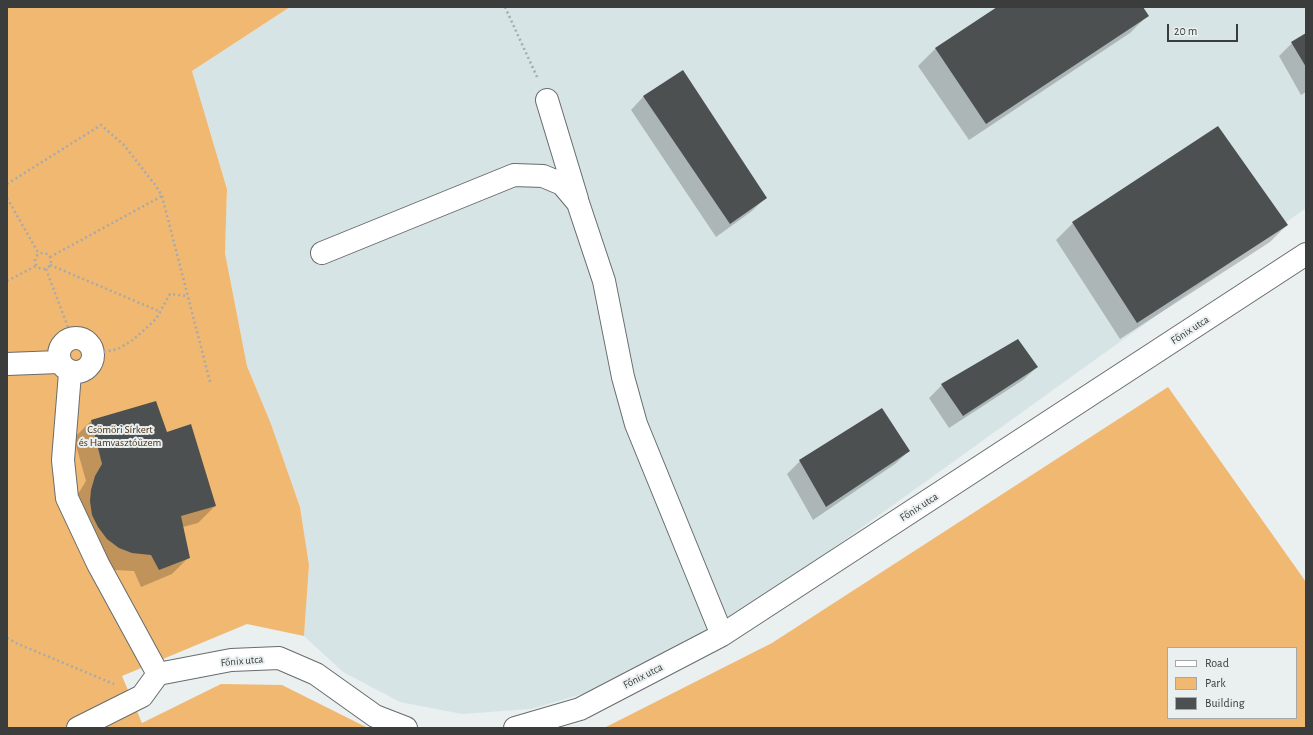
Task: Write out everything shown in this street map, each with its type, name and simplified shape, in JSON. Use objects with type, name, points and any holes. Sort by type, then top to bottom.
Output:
[{"type":"street","points":[[547,100],[578,203],[604,281],[623,377],[636,424],[722,635]]},
{"type":"street","points":[[322,253],[514,176],[542,176],[562,184],[578,203]]},
{"type":"street","name":"Főnix utca","points":[[515,728],[580,708],[722,635],[1306,254]]},
{"type":"street","points":[[7,364],[65,367],[82,372],[91,365],[94,354],[90,345],[82,339],[72,338],[63,343],[58,352],[65,367],[63,460],[67,498],[98,564],[158,674],[142,696],[78,728]]},
{"type":"street","name":"Főnix utca","points":[[158,674],[231,660],[279,658],[316,674],[375,716],[406,728]]},
{"type":"path","points":[[505,7],[547,100]]},
{"type":"path","points":[[7,184],[100,125],[124,145],[162,196],[210,382]]},
{"type":"path","points":[[50,257],[162,196]]},
{"type":"path","points":[[7,198],[39,254]]},
{"type":"path","points":[[36,266],[36,257],[39,254],[43,252],[50,257]]},
{"type":"path","points":[[46,269],[50,265],[50,257]]},
{"type":"path","points":[[50,265],[161,312]]},
{"type":"path","points":[[36,266],[46,269]]},
{"type":"path","points":[[7,281],[36,266]]},
{"type":"path","points":[[46,269],[72,338]]},
{"type":"path","points":[[94,354],[118,349],[133,340],[156,319],[170,294],[188,296]]},
{"type":"path","points":[[7,638],[142,696]]},
{"type":"shaded area","points":[[290,7],[1306,7],[1306,208],[750,608],[610,686],[531,709],[462,714],[400,702],[343,672],[304,636],[309,565],[300,507],[271,424],[247,366],[225,253],[227,188],[192,71]]},
{"type":"green space","points":[[7,7],[290,7],[192,71],[227,189],[225,253],[247,366],[271,424],[300,507],[309,565],[304,636],[247,624],[122,676],[142,723],[221,684],[282,685],[368,728],[7,728]]},
{"type":"green space","points":[[1168,387],[1306,582],[1306,728],[604,728],[772,643]]},
{"type":"building","points":[[997,7],[1143,7],[1149,16],[986,124],[935,48]]},
{"type":"building","points":[[1306,33],[1306,67],[1291,42]]},
{"type":"building","points":[[683,70],[767,198],[730,224],[643,96]]},
{"type":"building","points":[[1218,126],[1288,225],[1137,323],[1072,222]]},
{"type":"building","points":[[1018,339],[1038,367],[963,416],[941,384]]},
{"type":"building","name":"Csömöri Sírkert és Hamvasztóüzem","points":[[156,401],[167,432],[191,424],[216,506],[181,516],[190,558],[159,570],[151,555],[132,553],[119,548],[107,539],[98,527],[92,515],[90,501],[95,476],[102,464],[91,420]]},
{"type":"building","points":[[882,408],[910,451],[826,507],[799,460]]}]
